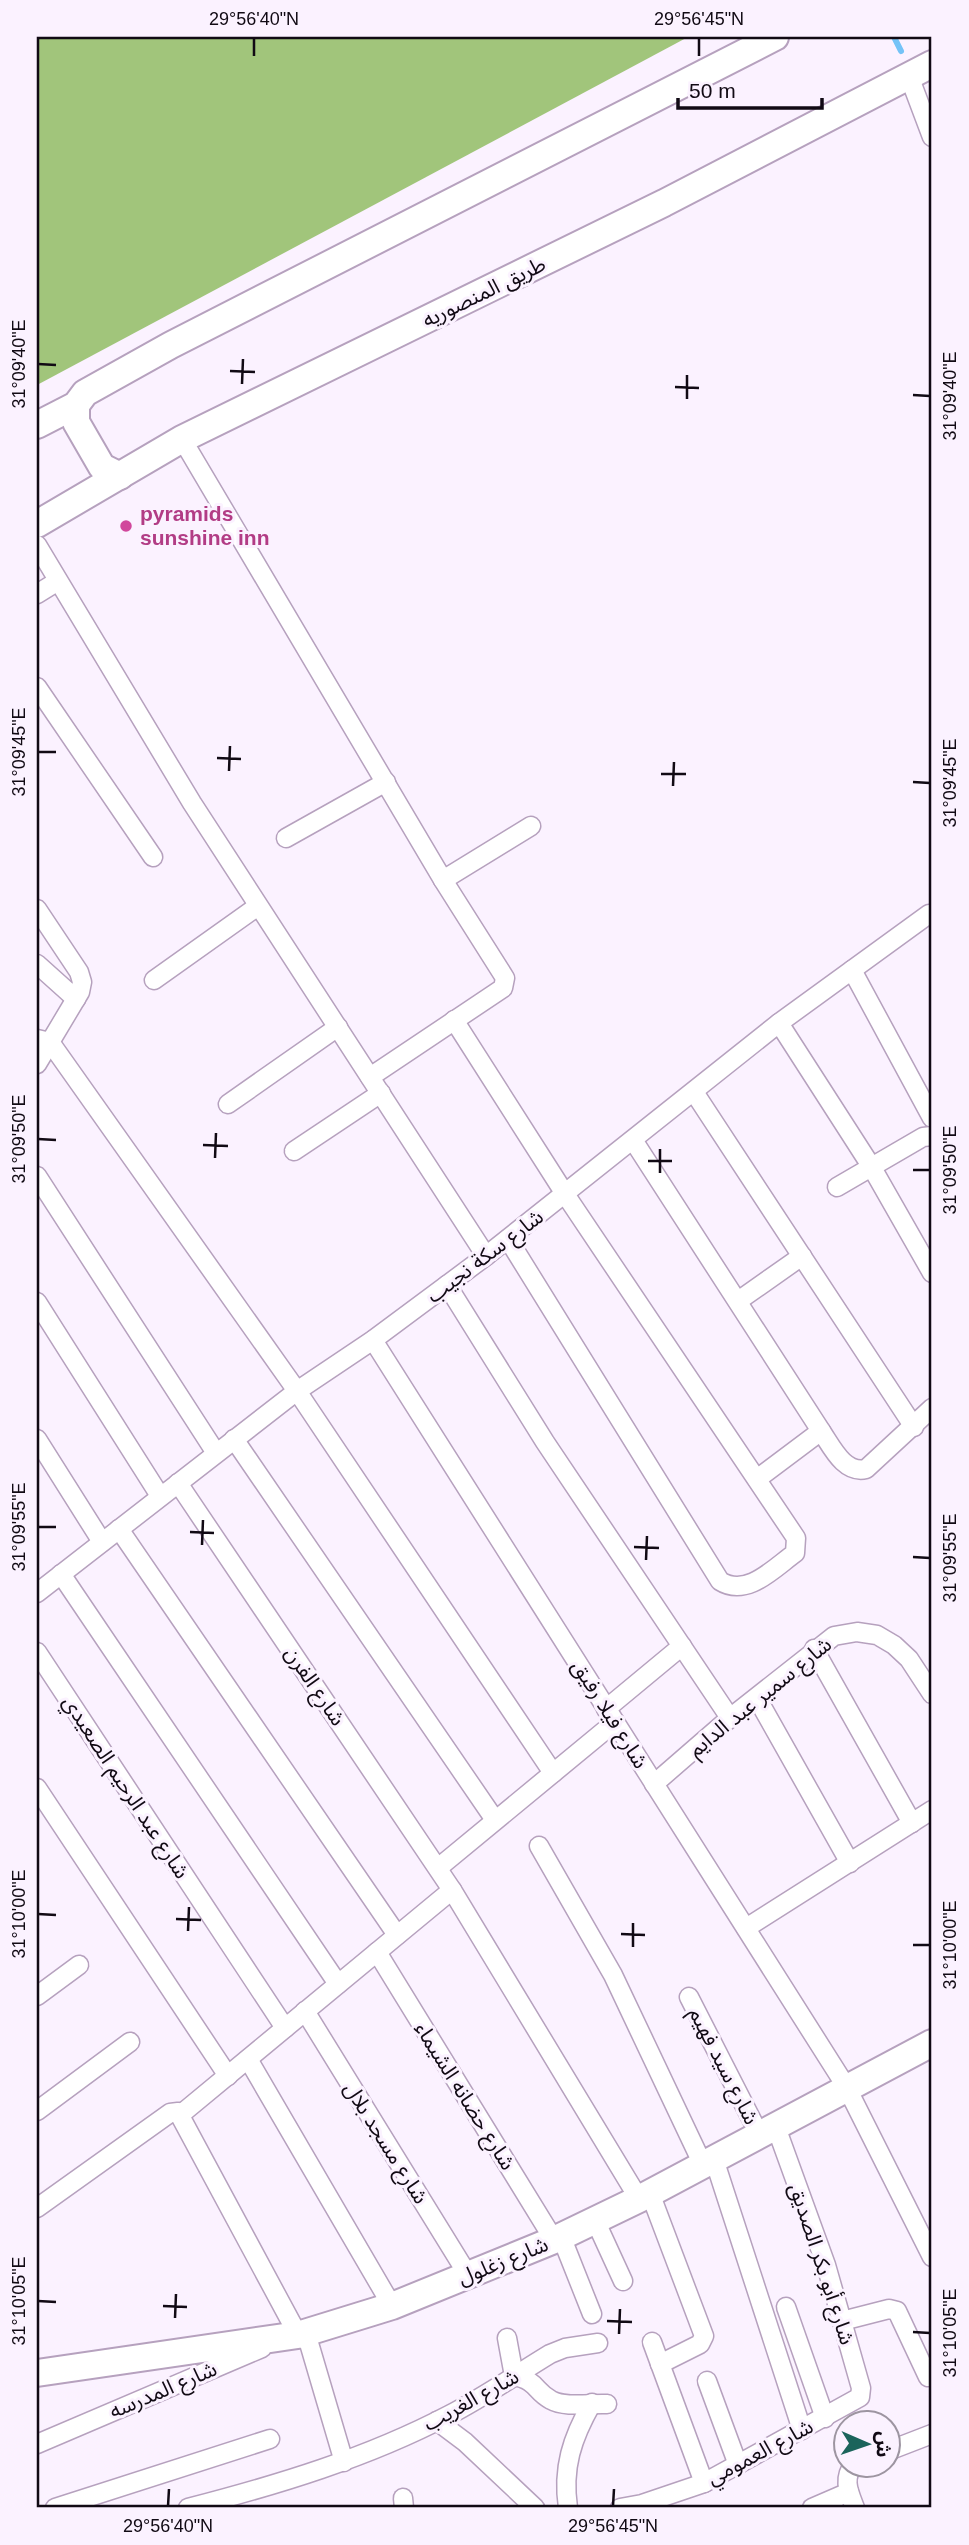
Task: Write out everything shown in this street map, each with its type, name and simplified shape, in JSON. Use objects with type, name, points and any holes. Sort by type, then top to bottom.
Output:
[{"type":"main road","points":[[37,425],[76,405],[85,393],[172,345],[775,37]]},
{"type":"main road","name":"طريق المنصوريه","points":[[37,524],[182,439],[664,203],[921,70]]},
{"type":"main road","points":[[76,405],[76,422],[102,467],[120,476]]},
{"type":"main road","name":"شارع زغلول","points":[[37,2374],[298,2335],[392,2306],[558,2238],[645,2196],[932,2043]]},
{"type":"street","points":[[921,70],[932,137]]},
{"type":"street","points":[[182,439],[443,880],[505,978],[503,988],[370,1077]]},
{"type":"street","points":[[37,545],[192,803],[486,1256]]},
{"type":"street","points":[[37,594],[58,581]]},
{"type":"street","points":[[37,687],[153,857]]},
{"type":"street","points":[[286,838],[386,782]]},
{"type":"street","points":[[443,880],[531,826]]},
{"type":"street","points":[[154,980],[258,906]]},
{"type":"street","points":[[37,909],[81,977],[81,987],[76,999],[43,1040],[37,1064]]},
{"type":"street","name":"شارع سكة نجيب","points":[[40,1584],[61,1574],[297,1391],[447,1286],[779,1023],[929,914]]},
{"type":"street","points":[[37,964],[76,999]]},
{"type":"street","points":[[852,970],[932,1118]]},
{"type":"street","points":[[454,1020],[565,1194],[796,1538],[795,1553],[748,1586],[729,1587],[720,1581],[508,1239]]},
{"type":"street","points":[[779,1023],[871,1166],[932,1272]]},
{"type":"street","points":[[228,1104],[338,1027]]},
{"type":"street","points":[[43,1040],[297,1391],[553,1773]]},
{"type":"street","points":[[694,1092],[914,1427]]},
{"type":"street","points":[[294,1151],[381,1094]]},
{"type":"street","points":[[837,1187],[923,1137],[932,1136]]},
{"type":"street","points":[[633,1140],[821,1431],[847,1466],[862,1471],[866,1469],[932,1408]]},
{"type":"street","points":[[37,1175],[216,1453]]},
{"type":"street","points":[[738,1301],[802,1256]]},
{"type":"street","points":[[447,1286],[545,1442],[730,1718]]},
{"type":"street","points":[[37,1302],[160,1496]]},
{"type":"street","name":"شارع فيلا رفيق","points":[[373,1340],[846,2088],[932,2257]]},
{"type":"street","points":[[757,1479],[821,1431]]},
{"type":"street","points":[[37,1439],[102,1542]]},
{"type":"street","points":[[234,1439],[495,1821]]},
{"type":"street","name":"شارع الفرن","points":[[178,1483],[438,1868],[645,2196],[704,2336],[700,2344],[660,2364]]},
{"type":"street","points":[[118,1529],[397,1935]]},
{"type":"street","points":[[61,1574],[338,1984]]},
{"type":"street","name":"شارع سمير عبد الدايم","points":[[654,1784],[730,1718],[814,1649],[834,1636],[857,1632],[877,1635],[894,1645],[909,1659],[932,1694]]},
{"type":"street","points":[[438,1868],[553,1773],[682,1646]]},
{"type":"street","points":[[814,1649],[912,1823]]},
{"type":"street","name":"شارع عبد الرحيم الصعيدي","points":[[37,1652],[285,2028]]},
{"type":"street","points":[[757,1698],[850,1863]]},
{"type":"street","points":[[37,1788],[228,2076]]},
{"type":"street","points":[[746,1928],[932,1810]]},
{"type":"street","points":[[539,1846],[612,1975],[709,2162],[802,2430]]},
{"type":"street","points":[[180,2115],[452,1890]]},
{"type":"street","name":"شارع حضانه الشيماء","points":[[377,1952],[558,2238],[592,2314]]},
{"type":"street","points":[[37,1996],[79,1965]]},
{"type":"street","name":"شارع سيد فهيم","points":[[689,1997],[768,2131]]},
{"type":"street","name":"شارع مسجد بلال","points":[[305,2011],[468,2275]]},
{"type":"street","points":[[37,2111],[130,2042]]},
{"type":"street","points":[[248,2059],[392,2306]]},
{"type":"street","points":[[37,2208],[170,2113],[174,2111],[180,2115],[298,2335],[344,2462]]},
{"type":"street","name":"شارع أبو بكر الصديق","points":[[768,2131],[826,2265],[861,2388],[857,2401]]},
{"type":"street","points":[[595,2220],[623,2281]]},
{"type":"street","points":[[786,2307],[825,2418]]},
{"type":"street","points":[[842,2321],[889,2309],[897,2311],[928,2377]]},
{"type":"street","name":"شارع المدرسه","points":[[37,2444],[298,2335]]},
{"type":"street","points":[[507,2338],[514,2376],[534,2384],[547,2399],[556,2403],[600,2404],[577,2430],[568,2459],[565,2489],[568,2508]]},
{"type":"street","name":"شارع الغريب","points":[[188,2508],[247,2493],[344,2462],[437,2421],[565,2348],[598,2343]]},
{"type":"street","points":[[652,2343],[704,2483]]},
{"type":"street","points":[[707,2381],[738,2465]]},
{"type":"street","name":"شارع العمومي","points":[[620,2508],[642,2504],[704,2483],[857,2401]]},
{"type":"street","points":[[437,2421],[465,2442],[535,2508]]},
{"type":"street","points":[[902,2446],[932,2434]]},
{"type":"street","points":[[55,2508],[94,2502],[270,2439]]},
{"type":"street","points":[[812,2508],[852,2500],[847,2478]]},
{"type":"green space","points":[[37,37],[688,37],[37,385]]},
{"type":"waterway","points":[[894,37],[901,51]]},
{"type":"place","name":"pyramids sunshine inn","points":[[126,526]]}]
